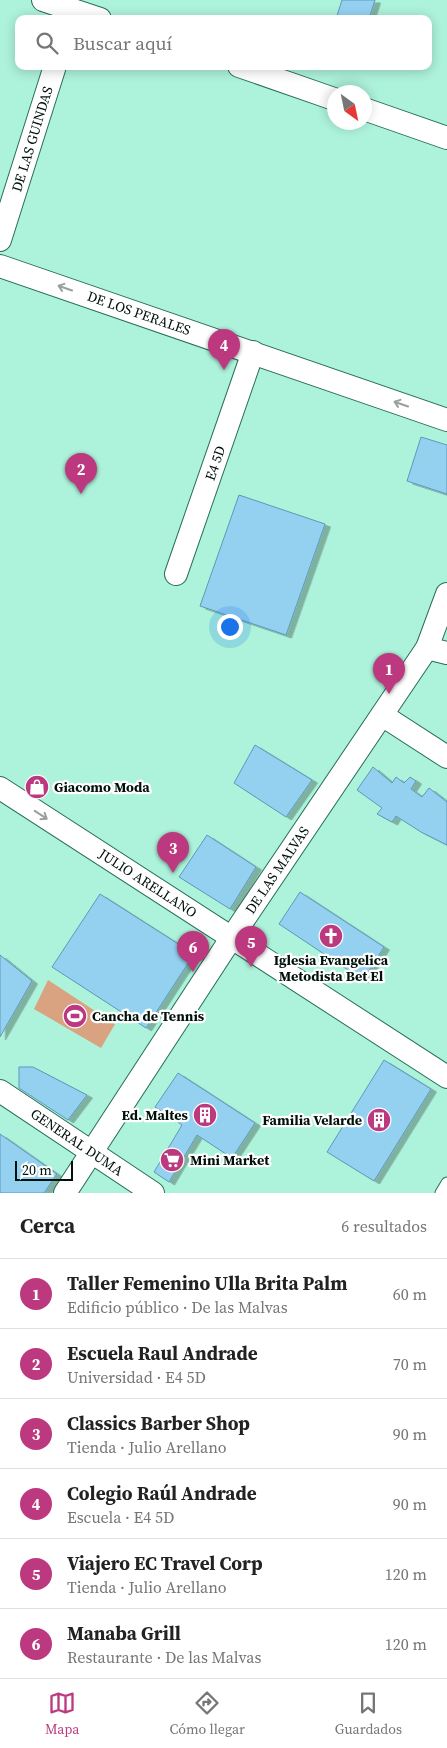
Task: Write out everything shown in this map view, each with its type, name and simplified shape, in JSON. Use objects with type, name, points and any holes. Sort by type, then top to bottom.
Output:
[{"type":"street","points":[[43,0],[71,14]]},
{"type":"street","name":"DE LAS GUINDAS","points":[[0,240],[53,70]]},
{"type":"street","points":[[251,70],[327,97]]},
{"type":"street","points":[[372,112],[447,138]]},
{"type":"street","name":"DE LOS PERALES","points":[[0,266],[447,420]]},
{"type":"street","name":"E4 5D","points":[[176,574],[253,352]]},
{"type":"street","name":"DE LAS MALVAS","points":[[65,1193],[232,937],[382,714],[437,650],[447,594]]},
{"type":"street","points":[[382,714],[447,757]]},
{"type":"street","name":"JULIO ARELLANO","points":[[0,788],[447,1077]]},
{"type":"street","name":"GENERAL DUMA","points":[[0,1091],[153,1193]]},
{"type":"lane","points":[[441,1193],[447,1183]]},
{"type":"shaded area","name":"Cancha de Tennis","points":[[48,980],[115,1024],[101,1048],[34,1009]]},
{"type":"building","points":[[342,0],[375,0],[370,15],[337,15]]},
{"type":"building","points":[[421,437],[447,445],[447,494],[407,481]]},
{"type":"building","points":[[239,495],[325,524],[286,635],[200,606]]},
{"type":"building","points":[[255,745],[312,780],[286,817],[234,783]]},
{"type":"building","points":[[373,767],[392,783],[396,777],[404,783],[410,777],[416,781],[411,789],[422,797],[429,788],[447,802],[447,845],[421,832],[396,816],[392,822],[377,814],[382,808],[357,790]]},
{"type":"building","points":[[207,835],[256,867],[230,909],[179,877]]},
{"type":"building","name":"Iglesia Evangelica Metodista Bet El","points":[[300,892],[384,947],[363,980],[279,924]]},
{"type":"building","points":[[100,894],[194,954],[146,1028],[52,967]]},
{"type":"building","points":[[0,955],[32,981],[0,1037]]},
{"type":"building","name":"Familia Velarde","points":[[384,1060],[431,1089],[374,1181],[327,1152]]},
{"type":"building","points":[[19,1067],[33,1067],[87,1095],[68,1120],[19,1088]]},
{"type":"building","name":"Ed. Maltes","points":[[178,1073],[255,1123],[232,1158],[197,1135],[169,1182],[154,1172],[182,1125],[155,1107]]},
{"type":"building","points":[[0,1134],[57,1174],[44,1193],[0,1193]]},
{"type":"place","name":"Colegio Raúl Andrade","points":[[224,370]]},
{"type":"place","name":"Escuela Raul Andrade","points":[[81,494]]},
{"type":"place","name":"Taller Femenino Ulla Brita Palm","points":[[389,694]]},
{"type":"place","name":"Giacomo Moda","points":[[37,787]]},
{"type":"place","name":"Classics Barber Shop","points":[[173,873]]},
{"type":"place","name":"Iglesia Evangelica Metodista Bet El","points":[[331,936]]},
{"type":"place","name":"Viajero EC Travel Corp","points":[[251,967]]},
{"type":"place","name":"Manaba Grill","points":[[193,972]]},
{"type":"place","name":"Cancha de Tennis","points":[[75,1016]]},
{"type":"place","name":"Ed. Maltes","points":[[205,1115]]},
{"type":"place","name":"Familia Velarde","points":[[379,1120]]},
{"type":"place","name":"Mini Market","points":[[172,1160]]}]
